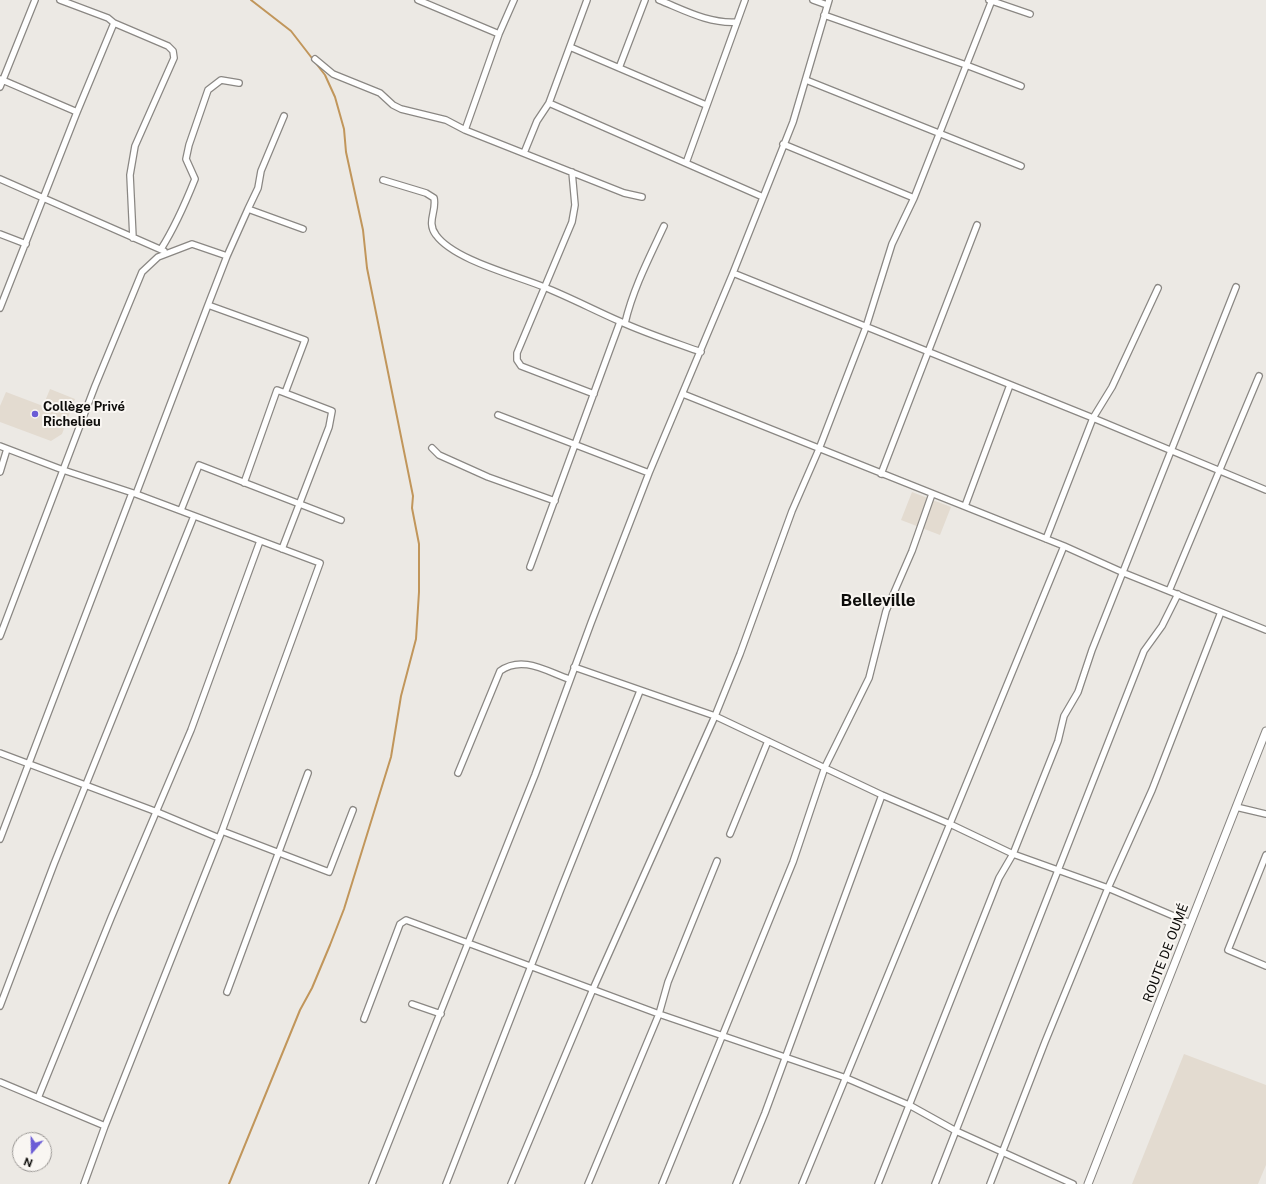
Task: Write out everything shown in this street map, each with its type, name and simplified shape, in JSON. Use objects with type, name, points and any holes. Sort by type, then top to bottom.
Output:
[{"type":"street","points":[[0,87],[1,79],[35,0]]},
{"type":"street","points":[[60,0],[108,18],[114,23],[168,46],[173,51],[174,58],[135,146],[130,176],[133,238]]},
{"type":"street","points":[[418,0],[499,34]]},
{"type":"street","points":[[465,130],[499,34],[514,0]]},
{"type":"street","points":[[524,153],[537,121],[549,103],[586,0]]},
{"type":"street","points":[[619,68],[644,0]]},
{"type":"street","points":[[659,0],[712,20],[724,23],[737,22]]},
{"type":"street","points":[[686,163],[745,0]]},
{"type":"street","points":[[372,1184],[535,775],[569,679],[649,473],[701,352],[793,122],[828,2],[813,0]]},
{"type":"street","points":[[511,1184],[593,989],[715,716],[762,597],[792,511],[819,449],[866,327],[892,244],[914,198],[991,0],[1030,14]]},
{"type":"street","points":[[824,15],[1021,86]]},
{"type":"street","points":[[0,308],[77,112],[114,23]]},
{"type":"street","points":[[570,47],[706,105]]},
{"type":"street","points":[[315,59],[333,74],[380,93],[393,105],[401,109],[446,120],[465,130],[624,193],[642,197]]},
{"type":"street","points":[[1,79],[77,112]]},
{"type":"street","points":[[161,250],[184,208],[195,179],[186,159],[197,118],[208,90],[221,80],[239,83]]},
{"type":"street","points":[[806,80],[1021,166]]},
{"type":"street","points":[[549,103],[763,197]]},
{"type":"street","points":[[0,839],[227,256],[258,188],[261,171],[284,116]]},
{"type":"street","points":[[783,144],[914,198]]},
{"type":"street","points":[[572,172],[574,205],[572,222],[517,353],[517,360],[521,366],[594,394]]},
{"type":"street","points":[[0,179],[43,199],[168,252]]},
{"type":"street","points":[[383,180],[426,193],[434,198],[436,205],[431,221],[431,227],[436,236],[452,250],[476,262],[545,287],[623,322],[701,352]]},
{"type":"street","points":[[248,209],[303,229]]},
{"type":"street","points":[[881,474],[977,225]]},
{"type":"street","points":[[530,568],[594,394],[642,275],[664,226]]},
{"type":"street","points":[[0,234],[26,244]]},
{"type":"street","points":[[0,636],[63,470],[142,272],[158,257],[192,244],[227,256]]},
{"type":"street","points":[[733,273],[1093,418],[1266,490]]},
{"type":"street","points":[[878,1184],[999,878],[1013,854],[1058,741],[1064,716],[1078,692],[1092,650],[1124,573],[1236,287]]},
{"type":"street","points":[[1046,539],[1093,418],[1112,387],[1158,288]]},
{"type":"street","points":[[208,305],[305,340],[285,393]]},
{"type":"street","points":[[1169,591],[1259,376]]},
{"type":"street","points":[[965,506],[1010,385]]},
{"type":"street","points":[[244,483],[277,390],[332,411],[329,427],[282,549]]},
{"type":"street","points":[[683,394],[1064,546],[1124,573],[1266,630]]},
{"type":"street","points":[[498,415],[649,473]]},
{"type":"street","points":[[0,446],[63,470],[181,510],[320,563],[222,831],[105,1126],[84,1184]]},
{"type":"street","points":[[432,448],[439,454],[488,477],[555,501]]},
{"type":"street","points":[[0,472],[7,449]]},
{"type":"street","points":[[181,510],[199,465],[341,520]]},
{"type":"street","points":[[662,1184],[688,1117],[724,1036],[793,862],[825,767],[869,678],[886,611],[912,551],[932,494]]},
{"type":"street","points":[[0,1006],[49,874],[194,516]]},
{"type":"street","points":[[38,1098],[111,918],[191,730],[260,541]]},
{"type":"street","points":[[802,1184],[1064,546]]},
{"type":"street","points":[[935,1184],[1144,651],[1162,626],[1178,594]]},
{"type":"street","points":[[990,1184],[1001,1153],[1108,888],[1152,790],[1221,612]]},
{"type":"street","points":[[458,772],[500,671],[509,665],[519,663],[527,664],[569,679]]},
{"type":"street","points":[[574,667],[715,716],[882,795],[950,824],[1013,854],[1108,888],[1190,923]]},
{"type":"street","points":[[446,1184],[640,691]]},
{"type":"street","name":"ROUTE DE OUMÉ","points":[[1088,1184],[1266,731]]},
{"type":"street","points":[[730,834],[768,741]]},
{"type":"street","points":[[0,753],[29,765],[86,784],[219,838]]},
{"type":"street","points":[[227,992],[308,773]]},
{"type":"street","points":[[736,1184],[882,795]]},
{"type":"street","points":[[1236,807],[1266,814]]},
{"type":"street","points":[[222,831],[329,872],[354,810]]},
{"type":"street","points":[[1266,855],[1228,950],[1266,966]]},
{"type":"street","points":[[588,1184],[659,1014],[668,982],[717,861]]},
{"type":"street","points":[[364,1019],[400,924],[406,920],[659,1014],[846,1078],[909,1105],[956,1131],[1001,1153],[1073,1184]]},
{"type":"street","points":[[412,1004],[441,1014]]},
{"type":"street","points":[[0,1082],[105,1126]]},
{"type":"shaded area","name":"Collège Privé Richelieu","points":[[50,389],[75,399],[62,434],[51,441],[0,422],[0,406],[6,392],[43,406]]},
{"type":"shaded area","points":[[912,492],[951,507],[940,535],[901,520]]},
{"type":"shaded area","points":[[1184,1054],[1266,1085],[1266,1165],[1258,1184],[1132,1184]]},
{"type":"waterway","points":[[229,1184],[300,1010],[312,988],[344,909],[391,757],[401,696],[416,639],[419,592],[419,544],[412,508],[413,496],[367,268],[363,230],[346,152],[344,129],[335,97],[325,75],[291,31],[251,0]]},
{"type":"place","name":"Collège Privé Richelieu","points":[[35,414]]},
{"type":"district","name":"Belleville","points":[[878,601]]}]
